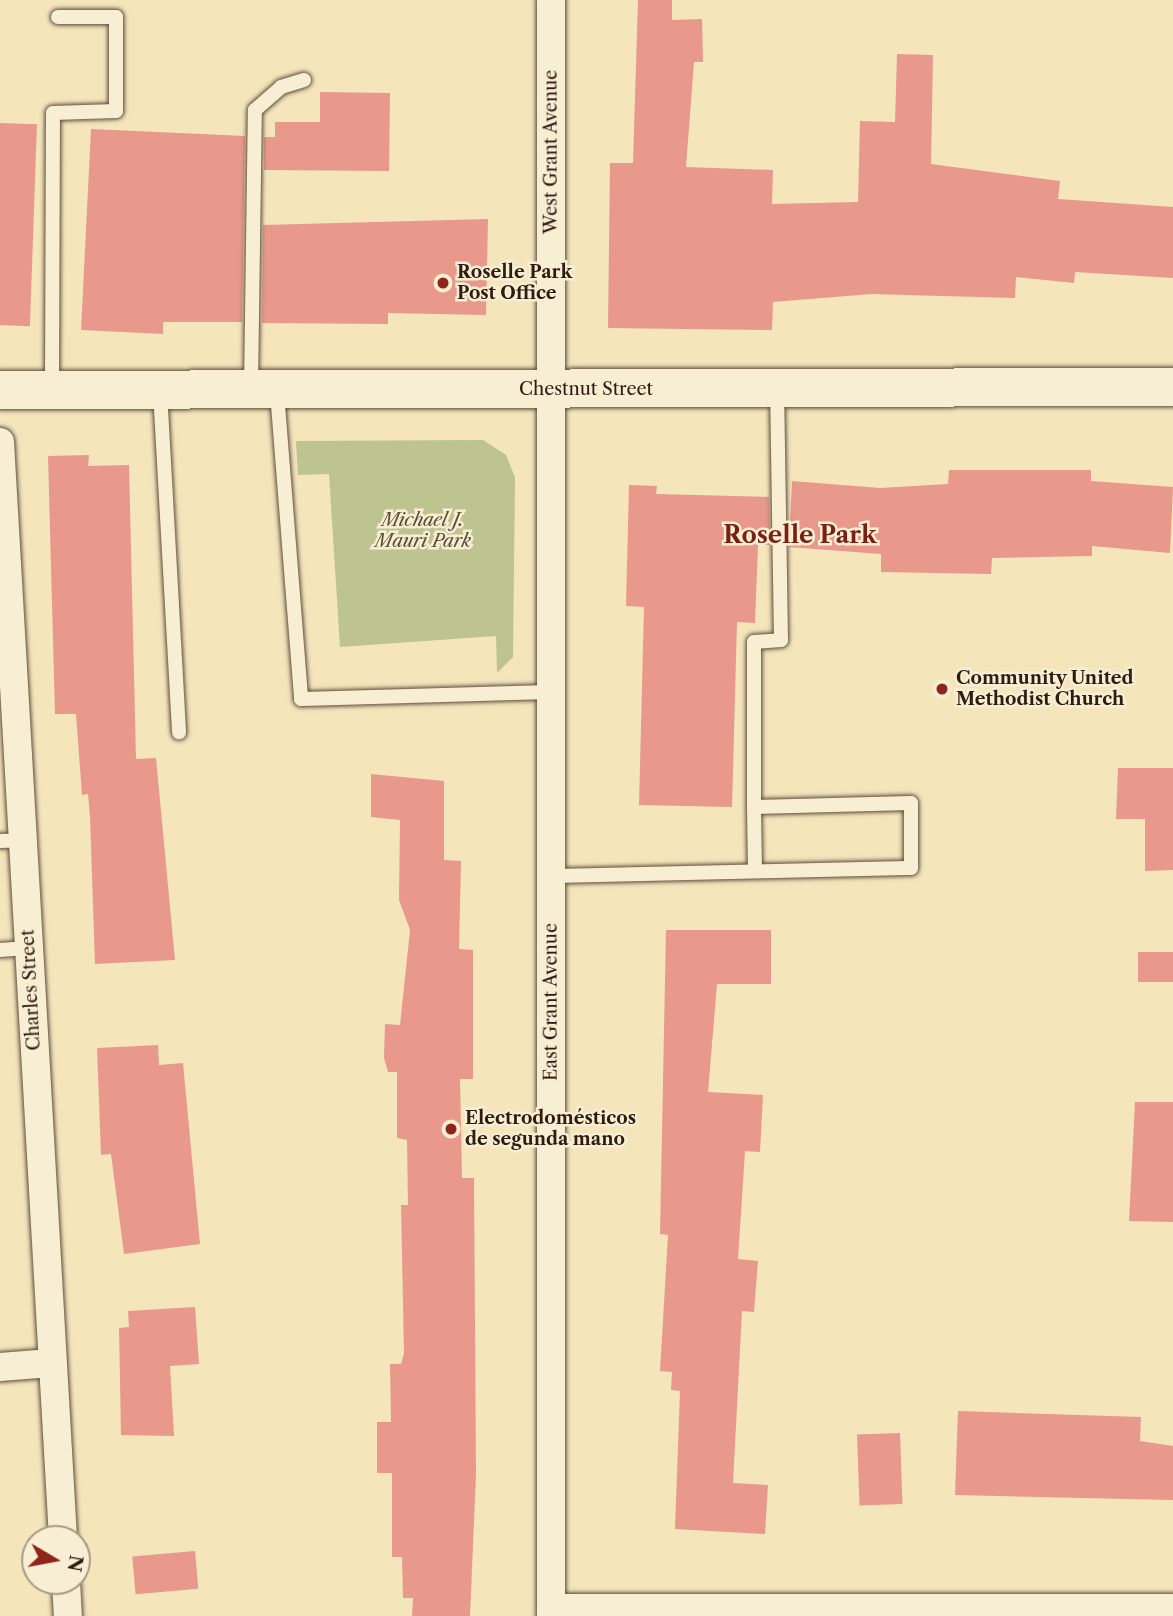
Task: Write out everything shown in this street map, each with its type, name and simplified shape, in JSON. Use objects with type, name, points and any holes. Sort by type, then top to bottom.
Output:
[{"type":"street","name":"West Grant Avenue","points":[[551,0],[551,389]]},
{"type":"street","name":"Chestnut Street","points":[[0,390],[1173,387]]},
{"type":"street","name":"East Grant Avenue","points":[[551,389],[551,1612]]},
{"type":"street","name":"Charles Street","points":[[0,442],[12,840],[29,948],[62,1525]]},
{"type":"street","points":[[0,1367],[51,1363]]},
{"type":"street","points":[[67,1595],[68,1616]]},
{"type":"street","points":[[551,1612],[1173,1608]]},
{"type":"lane","points":[[52,390],[53,113],[116,111],[117,17],[58,17]]},
{"type":"lane","points":[[304,80],[281,87],[255,110],[264,390],[301,699],[551,692]]},
{"type":"lane","points":[[755,871],[754,642],[780,640],[777,388]]},
{"type":"lane","points":[[160,390],[179,732]]},
{"type":"lane","points":[[551,876],[912,868],[911,803],[754,807]]},
{"type":"lane","points":[[0,950],[29,948]]},
{"type":"green space","name":"Michael J. Mauri Park","points":[[483,440],[506,455],[515,477],[513,657],[497,673],[496,636],[340,647],[329,474],[298,475],[296,441]]},
{"type":"building","points":[[638,0],[672,0],[672,20],[702,19],[703,62],[694,62],[686,167],[773,170],[772,204],[858,202],[860,121],[895,122],[897,54],[933,55],[931,164],[1060,181],[1058,199],[1173,207],[1173,278],[1075,272],[1074,283],[1016,277],[1015,298],[871,294],[773,302],[772,330],[608,328],[610,163],[633,163]]},
{"type":"building","points":[[320,92],[390,93],[389,171],[264,170],[264,137],[275,137],[275,122],[320,122]]},
{"type":"building","points":[[0,123],[37,124],[30,326],[0,325]]},
{"type":"building","points":[[91,129],[245,136],[242,322],[163,322],[163,334],[81,330]]},
{"type":"building","points":[[488,219],[486,315],[388,313],[388,324],[262,323],[263,225]]},
{"type":"building","points":[[89,455],[88,466],[129,465],[136,759],[156,758],[175,960],[95,964],[90,817],[88,794],[82,795],[76,714],[55,714],[48,456]]},
{"type":"building","points":[[949,470],[1091,470],[1091,481],[1173,487],[1170,553],[1092,546],[1092,556],[992,558],[991,574],[881,572],[881,554],[789,547],[792,481],[880,488],[948,484]]},
{"type":"building","points":[[629,485],[657,486],[656,494],[769,497],[770,545],[758,545],[755,623],[737,622],[732,807],[639,805],[644,607],[626,606]]},
{"type":"building","points":[[1118,768],[1173,768],[1173,870],[1145,871],[1145,819],[1116,819]]},
{"type":"building","points":[[371,774],[444,781],[444,860],[461,861],[459,949],[473,950],[473,1079],[460,1079],[462,1178],[474,1178],[476,1474],[470,1616],[412,1616],[413,1598],[403,1598],[402,1557],[392,1557],[392,1473],[377,1473],[377,1422],[391,1422],[390,1364],[401,1364],[404,1353],[401,1205],[408,1205],[407,1140],[397,1138],[397,1072],[388,1072],[384,1058],[385,1024],[400,1025],[410,930],[399,900],[400,820],[371,817]]},
{"type":"building","points":[[666,930],[771,930],[771,984],[717,984],[708,1092],[763,1095],[760,1152],[745,1151],[738,1259],[758,1261],[754,1312],[742,1311],[733,1483],[768,1485],[765,1534],[675,1529],[680,1391],[671,1390],[672,1372],[660,1371],[668,1235],[660,1234]]},
{"type":"building","points":[[1138,952],[1173,952],[1173,982],[1138,982]]},
{"type":"building","points":[[158,1045],[159,1065],[183,1063],[200,1244],[124,1254],[111,1154],[101,1155],[97,1048]]},
{"type":"building","points":[[1135,1102],[1173,1102],[1173,1222],[1129,1221]]},
{"type":"building","points":[[195,1307],[199,1364],[170,1366],[174,1436],[121,1435],[119,1328],[129,1327],[128,1311]]},
{"type":"building","points":[[958,1411],[1141,1417],[1140,1441],[1173,1446],[1173,1500],[955,1495]]},
{"type":"building","points":[[900,1433],[902,1504],[860,1505],[857,1435]]},
{"type":"building","points":[[195,1551],[198,1589],[136,1594],[132,1556]]},
{"type":"place","name":"Roselle Park Post Office","points":[[443,283]]},
{"type":"place","name":"Community United Methodist Church","points":[[942,689]]},
{"type":"place","name":"Electrodomésticos de segunda mano","points":[[451,1129]]},
{"type":"district","name":"Roselle Park","points":[[800,535]]}]
